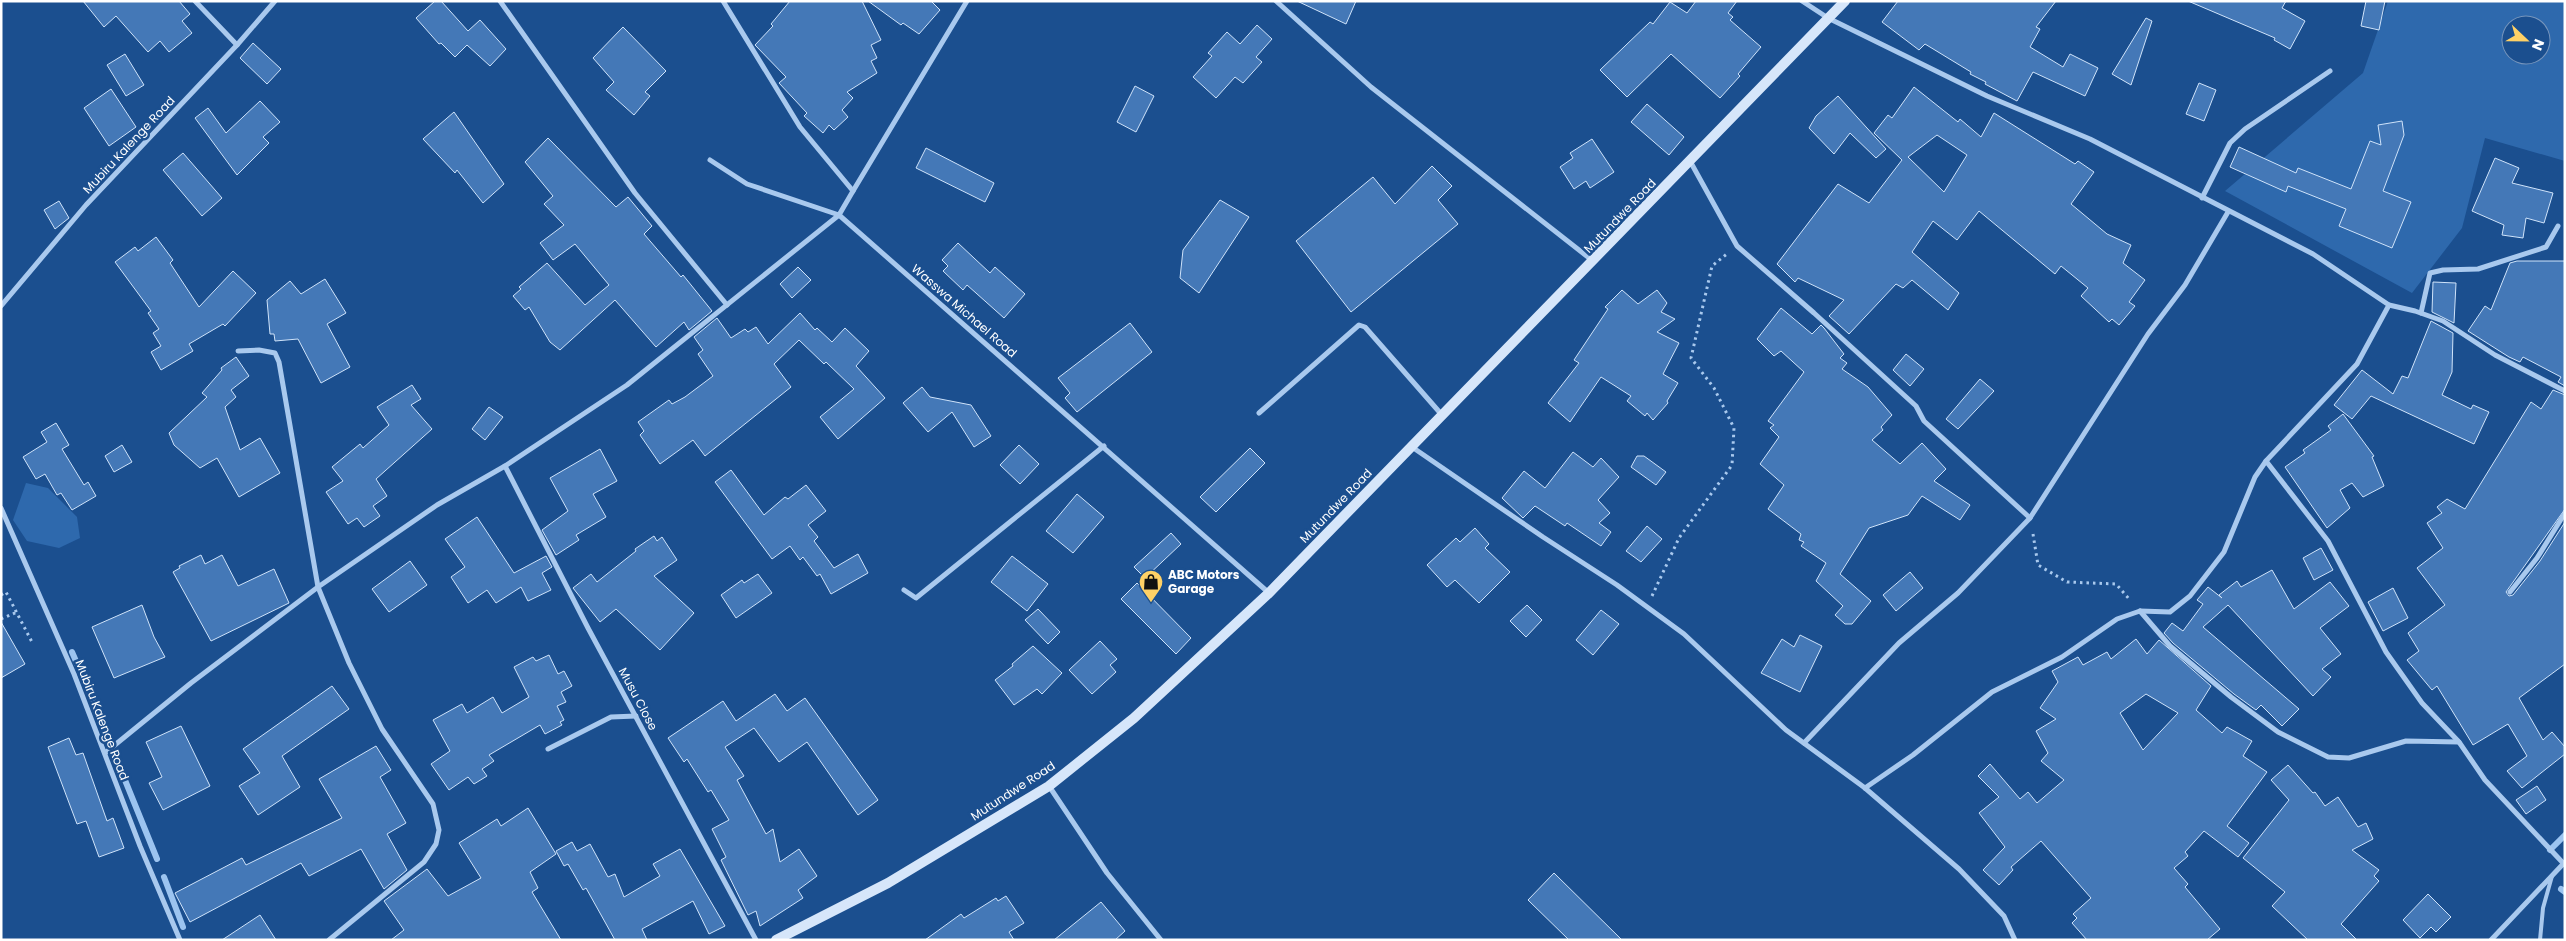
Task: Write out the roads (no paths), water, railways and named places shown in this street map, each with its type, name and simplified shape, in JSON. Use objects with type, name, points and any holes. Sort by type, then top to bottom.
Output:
[{"type":"main road","name":"Mutundwe Road","points":[[776,940],[888,883],[1048,786],[1134,718],[1269,593],[1845,1]]},
{"type":"street","points":[[195,1],[237,45]]},
{"type":"street","name":"Mubiru Kalenge Road","points":[[1,306],[86,205],[237,45],[275,1]]},
{"type":"street","points":[[500,1],[635,192],[726,305]]},
{"type":"street","points":[[723,1],[800,127],[853,191]]},
{"type":"street","points":[[105,753],[191,684],[318,587],[437,506],[505,466],[627,385],[839,215],[967,1]]},
{"type":"street","points":[[1276,1],[1371,87],[1593,262]]},
{"type":"street","points":[[1802,1],[1828,18],[1987,96],[2090,139],[2228,212],[2314,254],[2389,305],[2443,321],[2495,355],[2565,391]]},
{"type":"street","points":[[2202,198],[2230,144],[2245,129],[2330,71]]},
{"type":"street","points":[[710,160],[747,184],[839,215]]},
{"type":"street","points":[[1690,161],[1737,246],[1916,406],[1924,421],[2030,518]]},
{"type":"street","points":[[1804,743],[1899,643],[1958,593],[2030,518],[2148,334],[2184,285],[2228,212]]},
{"type":"street","name":"Wasswa Michael Road","points":[[839,215],[1269,593]]},
{"type":"street","points":[[2421,313],[2430,273],[2443,270],[2478,268],[2546,248],[2558,226]]},
{"type":"street","points":[[1865,788],[1913,755],[1992,692],[2062,657],[2117,619],[2140,611],[2170,612],[2190,596],[2224,552],[2255,477],[2266,461],[2357,364],[2389,305]]},
{"type":"street","points":[[1259,413],[1359,325],[1365,327],[1442,416]]},
{"type":"street","points":[[238,351],[259,350],[275,353],[279,362],[318,587],[349,663],[382,729],[433,804],[439,830],[436,844],[424,862],[329,940]]},
{"type":"street","points":[[904,590],[916,598],[1104,446]]},
{"type":"street","points":[[1412,447],[1646,606],[1684,634],[1786,730],[1865,788],[1959,869],[2004,916],[2015,940]]},
{"type":"street","points":[[2266,461],[2328,541],[2386,652],[2422,703],[2459,742],[2485,780],[2564,863],[2491,940]]},
{"type":"street","name":"Musu Close","points":[[505,466],[756,940]]},
{"type":"street","name":"Mubiru Kalenge Road","points":[[1,508],[74,674],[140,846],[180,940]]},
{"type":"street","points":[[2510,592],[2537,558],[2565,513]]},
{"type":"street","points":[[2140,611],[2170,646],[2230,697],[2278,732],[2328,757],[2349,758],[2406,741],[2459,742]]},
{"type":"street","points":[[548,749],[611,717],[636,716]]},
{"type":"street","points":[[1048,786],[1107,872],[1161,940]]},
{"type":"lane","points":[[2540,940],[2543,908],[2552,876]]},
{"type":"waterway","points":[[72,652],[96,707]]},
{"type":"waterway","points":[[103,723],[107,733]]},
{"type":"waterway","points":[[114,753],[157,859]]},
{"type":"waterway","points":[[2550,850],[2565,835]]},
{"type":"waterway","points":[[164,877],[183,927]]},
{"type":"waterway","points":[[2561,889],[2565,892]]},
{"type":"place","name":"ABC Motors Garage","points":[[1151,603]]}]
